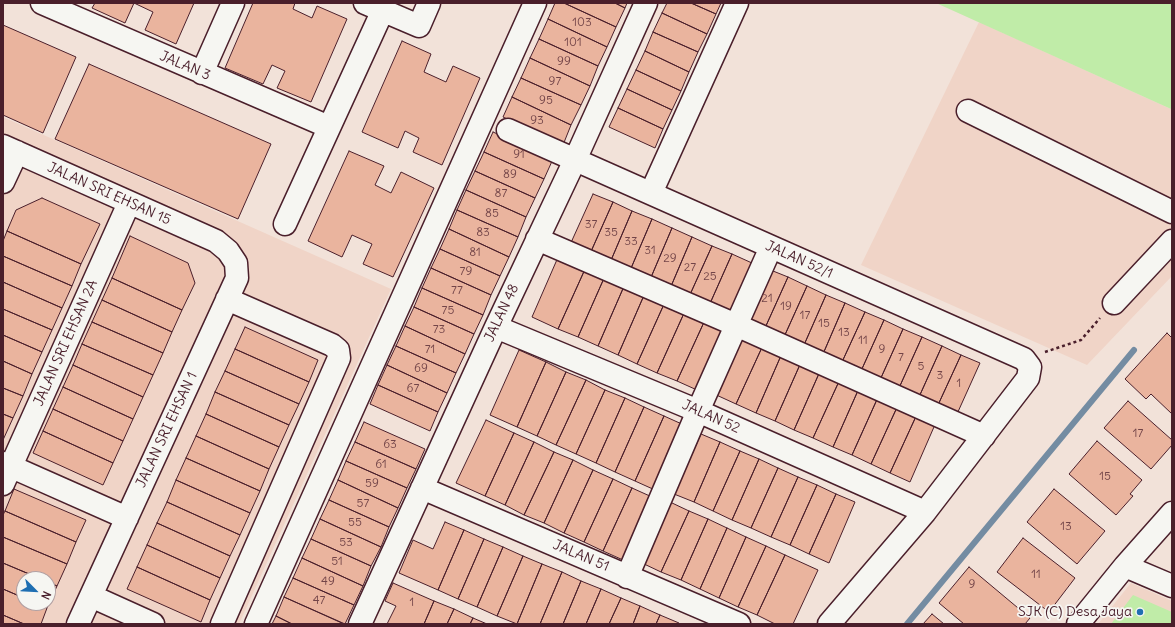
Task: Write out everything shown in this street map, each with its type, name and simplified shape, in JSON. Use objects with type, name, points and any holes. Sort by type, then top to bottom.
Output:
[{"type":"street","points":[[202,73],[233,3]]},
{"type":"street","points":[[285,224],[329,127],[370,5],[419,26],[429,3]]},
{"type":"street","points":[[256,624],[535,3]]},
{"type":"street","name":"JALAN 48","points":[[360,624],[646,3]]},
{"type":"street","points":[[650,193],[736,3]]},
{"type":"street","name":"JALAN 3","points":[[55,5],[202,73],[329,127]]},
{"type":"street","points":[[968,111],[1172,212]]},
{"type":"street","name":"JALAN 52/1","points":[[508,130],[1024,359]]},
{"type":"street","points":[[3,182],[10,149]]},
{"type":"street","name":"JALAN SRI EHSAN 15","points":[[10,149],[216,242]]},
{"type":"street","name":"JALAN SRI EHSAN 2A","points":[[6,471],[129,203]]},
{"type":"street","points":[[537,239],[736,325],[984,436]]},
{"type":"street","points":[[1114,303],[1172,241]]},
{"type":"street","name":"JALAN SRI EHSAN 1","points":[[78,624],[237,278],[236,263],[228,251],[216,242]]},
{"type":"street","points":[[627,577],[698,411],[771,247]]},
{"type":"street","points":[[222,624],[339,358],[338,350],[332,345],[227,299]]},
{"type":"street","name":"JALAN 52","points":[[496,327],[698,411],[925,512]]},
{"type":"street","points":[[829,624],[925,512],[1028,378],[1030,368],[1024,359]]},
{"type":"street","points":[[6,471],[127,518]]},
{"type":"street","name":"JALAN 51","points":[[422,488],[739,624]]},
{"type":"street","points":[[1078,624],[1125,566],[1172,513]]},
{"type":"street","points":[[1125,566],[1172,586]]},
{"type":"street","points":[[91,596],[153,624]]},
{"type":"path","points":[[1024,359],[1081,340],[1114,303]]},
{"type":"shaded area","points":[[979,22],[1171,109],[1172,107],[1172,276],[1087,365],[861,265]]},
{"type":"shaded area","points":[[3,117],[391,289],[239,624],[3,624]]},
{"type":"shaded area","name":"SJK (C) Desa Jaya","points":[[1131,583],[1172,601],[1172,624],[1098,624]]},
{"type":"green space","points":[[936,3],[1172,3],[1172,107],[1171,109]]},
{"type":"green space","points":[[1133,595],[1172,612],[1172,624],[1111,624]]},
{"type":"building","points":[[95,3],[134,3],[125,23],[92,8]]},
{"type":"building","points":[[134,3],[194,3],[176,44],[145,30],[153,12]]},
{"type":"building","points":[[253,3],[295,3],[293,9],[312,18],[317,6],[347,19],[311,102],[277,88],[285,71],[272,65],[263,84],[225,68]]},
{"type":"building","points":[[555,3],[564,3],[616,27],[607,47],[548,19]]},
{"type":"building","points":[[564,3],[615,3],[625,8],[616,27]]},
{"type":"building","points":[[615,3],[627,3],[625,8]]},
{"type":"building","points":[[667,3],[691,3],[716,14],[707,34],[662,13]]},
{"type":"building","points":[[691,3],[721,3],[716,14]]},
{"type":"building","points":[[662,13],[707,34],[698,52],[653,32]]},
{"type":"building","points":[[548,19],[607,47],[598,66],[539,39]]},
{"type":"building","points":[[3,25],[76,57],[43,133],[3,115]]},
{"type":"building","points":[[653,32],[698,52],[689,72],[645,51]]},
{"type":"building","points":[[539,39],[598,66],[590,86],[530,58]]},
{"type":"building","points":[[402,41],[431,54],[424,72],[446,82],[453,66],[480,78],[442,165],[413,152],[419,138],[405,131],[398,148],[362,132]]},
{"type":"building","points":[[645,51],[689,72],[681,91],[636,70]]},
{"type":"building","points":[[530,58],[590,86],[581,105],[521,78]]},
{"type":"building","points":[[89,64],[271,144],[238,219],[55,139]]},
{"type":"building","points":[[636,70],[681,91],[672,110],[627,89]]},
{"type":"building","points":[[521,78],[581,105],[571,125],[512,97]]},
{"type":"building","points":[[627,89],[672,110],[663,129],[618,108]]},
{"type":"building","points":[[512,97],[571,125],[563,145],[503,117]]},
{"type":"building","points":[[618,108],[663,129],[655,148],[609,127]]},
{"type":"building","points":[[493,132],[553,159],[544,179],[484,152]]},
{"type":"building","points":[[349,151],[384,166],[375,185],[391,193],[401,172],[434,188],[393,277],[363,264],[372,244],[352,235],[342,257],[308,241]]},
{"type":"building","points":[[484,152],[544,179],[535,198],[475,171]]},
{"type":"building","points":[[475,171],[535,198],[526,217],[466,190]]},
{"type":"building","points":[[466,190],[526,217],[518,237],[457,210]]},
{"type":"building","points":[[593,194],[613,202],[589,256],[569,247]]},
{"type":"building","points":[[42,198],[100,224],[81,264],[7,231],[16,210]]},
{"type":"building","points":[[613,202],[632,211],[609,265],[589,256]]},
{"type":"building","points":[[457,210],[518,237],[509,257],[449,229]]},
{"type":"building","points":[[632,211],[652,219],[629,273],[609,265]]},
{"type":"building","points":[[652,219],[672,228],[649,282],[629,273]]},
{"type":"building","points":[[672,228],[692,237],[669,291],[649,282]]},
{"type":"building","points":[[449,229],[509,257],[500,276],[440,249]]},
{"type":"building","points":[[7,231],[81,264],[72,286],[3,256],[3,241]]},
{"type":"building","points":[[130,236],[188,263],[195,283],[182,310],[112,278]]},
{"type":"building","points":[[692,237],[712,246],[688,299],[669,291]]},
{"type":"building","points":[[712,246],[732,254],[708,308],[688,299]]},
{"type":"building","points":[[440,249],[500,276],[491,295],[431,268]]},
{"type":"building","points":[[732,254],[752,263],[728,316],[708,308]]},
{"type":"building","points":[[559,255],[586,267],[558,329],[532,317]]},
{"type":"building","points":[[3,256],[72,286],[62,308],[3,282]]},
{"type":"building","points":[[586,267],[605,276],[578,337],[558,329]]},
{"type":"building","points":[[431,268],[491,295],[483,315],[422,288]]},
{"type":"building","points":[[768,269],[788,277],[765,328],[746,320]]},
{"type":"building","points":[[605,276],[625,284],[598,346],[578,337]]},
{"type":"building","points":[[788,277],[807,286],[784,337],[765,328]]},
{"type":"building","points":[[112,278],[182,310],[172,332],[102,300]]},
{"type":"building","points":[[3,282],[62,308],[52,330],[3,309]]},
{"type":"building","points":[[625,284],[645,293],[618,355],[598,346]]},
{"type":"building","points":[[807,286],[826,295],[804,345],[784,337]]},
{"type":"building","points":[[422,288],[483,315],[474,334],[414,307]]},
{"type":"building","points":[[645,293],[665,302],[637,364],[618,355]]},
{"type":"building","points":[[826,295],[845,303],[823,354],[804,345]]},
{"type":"building","points":[[102,300],[172,332],[163,353],[92,322]]},
{"type":"building","points":[[665,302],[685,311],[657,373],[637,364]]},
{"type":"building","points":[[845,303],[865,312],[842,362],[823,354]]},
{"type":"building","points":[[414,307],[474,334],[465,354],[405,326]]},
{"type":"building","points":[[3,309],[52,330],[42,352],[3,335]]},
{"type":"building","points":[[685,311],[705,320],[677,381],[657,373]]},
{"type":"building","points":[[865,312],[884,320],[861,371],[842,362]]},
{"type":"building","points":[[705,320],[724,329],[697,390],[677,381]]},
{"type":"building","points":[[884,320],[903,329],[880,380],[861,371]]},
{"type":"building","points":[[92,322],[163,353],[153,375],[82,344]]},
{"type":"building","points":[[405,326],[465,354],[456,373],[396,346]]},
{"type":"building","points":[[245,327],[318,360],[309,382],[235,349]]},
{"type":"building","points":[[903,329],[922,337],[899,388],[880,380]]},
{"type":"building","points":[[739,332],[764,343],[736,404],[712,393]]},
{"type":"building","points":[[1167,333],[1172,338],[1172,414],[1151,394],[1146,399],[1125,379]]},
{"type":"building","points":[[3,335],[42,352],[32,374],[3,361]]},
{"type":"building","points":[[922,337],[942,346],[919,397],[899,388]]},
{"type":"building","points":[[764,343],[783,351],[756,413],[736,404]]},
{"type":"building","points":[[82,344],[153,375],[143,397],[73,365]]},
{"type":"building","points":[[396,346],[456,373],[447,393],[387,365]]},
{"type":"building","points":[[942,346],[961,355],[938,405],[919,397]]},
{"type":"building","points":[[235,349],[309,382],[299,404],[225,371]]},
{"type":"building","points":[[519,350],[546,362],[517,427],[490,415]]},
{"type":"building","points":[[783,351],[802,360],[775,421],[756,413]]},
{"type":"building","points":[[961,355],[980,363],[957,414],[938,405]]},
{"type":"building","points":[[802,360],[821,369],[794,430],[775,421]]},
{"type":"building","points":[[3,361],[32,374],[23,396],[3,388]]},
{"type":"building","points":[[546,362],[566,372],[537,436],[517,427]]},
{"type":"building","points":[[73,365],[143,397],[133,419],[63,387]]},
{"type":"building","points":[[387,365],[447,393],[438,412],[378,385]]},
{"type":"building","points":[[821,369],[841,377],[813,438],[794,430]]},
{"type":"building","points":[[225,371],[299,404],[289,425],[215,392]]},
{"type":"building","points":[[566,372],[586,380],[556,445],[537,436]]},
{"type":"building","points":[[841,377],[860,386],[833,447],[813,438]]},
{"type":"building","points":[[586,380],[605,390],[576,454],[556,445]]},
{"type":"building","points":[[378,385],[438,412],[430,431],[370,404]]},
{"type":"building","points":[[860,386],[879,395],[852,455],[833,447]]},
{"type":"building","points":[[63,387],[133,419],[123,441],[53,409]]},
{"type":"building","points":[[3,388],[23,396],[13,418],[3,414]]},
{"type":"building","points":[[605,390],[625,398],[596,463],[576,454]]},
{"type":"building","points":[[215,392],[289,425],[279,447],[206,414]]},
{"type":"building","points":[[879,395],[899,403],[871,464],[852,455]]},
{"type":"building","points":[[625,398],[644,407],[615,472],[596,463]]},
{"type":"building","points":[[1128,401],[1172,440],[1172,445],[1151,469],[1104,428]]},
{"type":"building","points":[[899,403],[918,412],[890,473],[871,464]]},
{"type":"building","points":[[644,407],[664,416],[635,481],[615,472]]},
{"type":"building","points":[[53,409],[123,441],[113,463],[43,431]]},
{"type":"building","points":[[918,412],[937,420],[910,482],[890,473]]},
{"type":"building","points":[[3,414],[13,418],[3,440]]},
{"type":"building","points":[[206,414],[279,447],[269,469],[196,436]]},
{"type":"building","points":[[664,416],[684,425],[655,490],[635,481]]},
{"type":"building","points":[[486,420],[514,433],[485,496],[456,483]]},
{"type":"building","points":[[364,422],[425,449],[416,469],[355,442]]},
{"type":"building","points":[[43,431],[113,463],[103,485],[33,453]]},
{"type":"building","points":[[514,433],[534,442],[505,505],[485,496]]},
{"type":"building","points":[[701,434],[720,442],[694,502],[674,494]]},
{"type":"building","points":[[196,436],[269,469],[260,491],[186,458]]},
{"type":"building","points":[[1097,441],[1142,480],[1130,494],[1133,496],[1116,515],[1069,474]]},
{"type":"building","points":[[355,442],[416,469],[407,488],[346,461]]},
{"type":"building","points":[[534,442],[554,452],[524,515],[505,505]]},
{"type":"building","points":[[720,442],[740,451],[713,511],[694,502]]},
{"type":"building","points":[[740,451],[759,459],[732,520],[713,511]]},
{"type":"building","points":[[554,452],[573,460],[544,523],[524,515]]},
{"type":"building","points":[[186,458],[260,491],[250,513],[176,480]]},
{"type":"building","points":[[759,459],[778,468],[751,528],[732,520]]},
{"type":"building","points":[[573,460],[593,470],[564,533],[544,523]]},
{"type":"building","points":[[346,461],[407,488],[398,508],[338,480]]},
{"type":"building","points":[[778,468],[798,477],[771,537],[751,528]]},
{"type":"building","points":[[593,470],[613,479],[584,542],[564,533]]},
{"type":"building","points":[[798,477],[817,485],[790,545],[771,537]]},
{"type":"building","points":[[613,479],[632,488],[603,551],[584,542]]},
{"type":"building","points":[[176,480],[250,513],[240,535],[167,502]]},
{"type":"building","points":[[338,480],[398,508],[389,527],[329,500]]},
{"type":"building","points":[[817,485],[836,494],[809,554],[790,545]]},
{"type":"building","points":[[632,488],[652,497],[623,560],[603,551]]},
{"type":"building","points":[[14,489],[86,520],[76,542],[5,511]]},
{"type":"building","points":[[1054,489],[1105,531],[1077,564],[1027,522]]},
{"type":"building","points":[[836,494],[855,502],[829,563],[809,554]]},
{"type":"building","points":[[329,500],[389,527],[381,547],[320,519]]},
{"type":"building","points":[[167,502],[240,535],[230,556],[157,523]]},
{"type":"building","points":[[670,502],[689,511],[661,572],[642,563]]},
{"type":"building","points":[[5,511],[76,542],[67,564],[3,537],[3,515]]},
{"type":"building","points":[[689,511],[708,519],[681,580],[661,572]]},
{"type":"building","points":[[320,519],[381,547],[371,566],[311,539]]},
{"type":"building","points":[[708,519],[727,528],[700,589],[681,580]]},
{"type":"building","points":[[445,522],[464,530],[438,590],[399,573],[413,540],[433,549]]},
{"type":"building","points":[[157,523],[230,556],[220,578],[147,545]]},
{"type":"building","points":[[727,528],[746,537],[719,598],[700,589]]},
{"type":"building","points":[[464,530],[484,539],[458,599],[438,590]]},
{"type":"building","points":[[3,537],[67,564],[57,586],[56,571],[22,571],[3,563]]},
{"type":"building","points":[[746,537],[766,546],[738,607],[719,598]]},
{"type":"building","points":[[1023,538],[1075,578],[1049,612],[997,572]]},
{"type":"building","points":[[311,539],[371,566],[363,586],[302,558]]},
{"type":"building","points":[[484,539],[503,547],[477,607],[458,599]]},
{"type":"building","points":[[147,545],[220,578],[210,600],[137,567]]},
{"type":"building","points":[[766,546],[785,555],[757,615],[738,607]]},
{"type":"building","points":[[503,547],[523,556],[497,616],[477,607]]},
{"type":"building","points":[[785,555],[818,570],[793,624],[775,624],[757,615]]},
{"type":"building","points":[[523,556],[542,564],[517,624],[497,616]]},
{"type":"building","points":[[302,558],[363,586],[354,605],[293,578]]},
{"type":"building","points":[[3,563],[22,571],[16,571],[16,595],[3,589]]},
{"type":"building","points":[[542,564],[562,572],[540,624],[517,624]]},
{"type":"building","points":[[137,567],[210,600],[201,622],[127,589]]},
{"type":"building","points":[[969,567],[1030,618],[1025,624],[964,624],[939,603]]},
{"type":"building","points":[[562,572],[581,581],[563,624],[540,624]]},
{"type":"building","points":[[293,578],[354,605],[345,624],[284,597]]},
{"type":"building","points":[[581,581],[601,589],[586,624],[563,624]]},
{"type":"building","points":[[393,583],[434,601],[424,624],[387,624],[396,606],[385,601]]},
{"type":"building","points":[[3,589],[16,595],[16,611],[46,611],[41,624],[24,624],[3,615]]},
{"type":"building","points":[[601,589],[621,598],[609,624],[586,624]]},
{"type":"building","points":[[284,597],[344,624],[292,624],[276,616]]},
{"type":"building","points":[[621,598],[640,606],[633,624],[609,624]]},
{"type":"building","points":[[434,601],[454,609],[447,624],[424,624]]},
{"type":"building","points":[[640,606],[660,615],[656,624],[633,624]]},
{"type":"building","points":[[454,609],[473,618],[470,624],[447,624]]},
{"type":"building","points":[[932,614],[944,624],[923,624]]},
{"type":"building","points":[[3,615],[24,624],[3,624]]},
{"type":"building","points":[[660,615],[679,623],[679,624],[656,624]]},
{"type":"building","points":[[276,616],[292,624],[272,624]]},
{"type":"building","points":[[473,618],[487,624],[470,624]]},
{"type":"waterway","points":[[907,624],[1134,350]]},
{"type":"place","name":"SJK (C) Desa Jaya","points":[[1140,612]]}]
